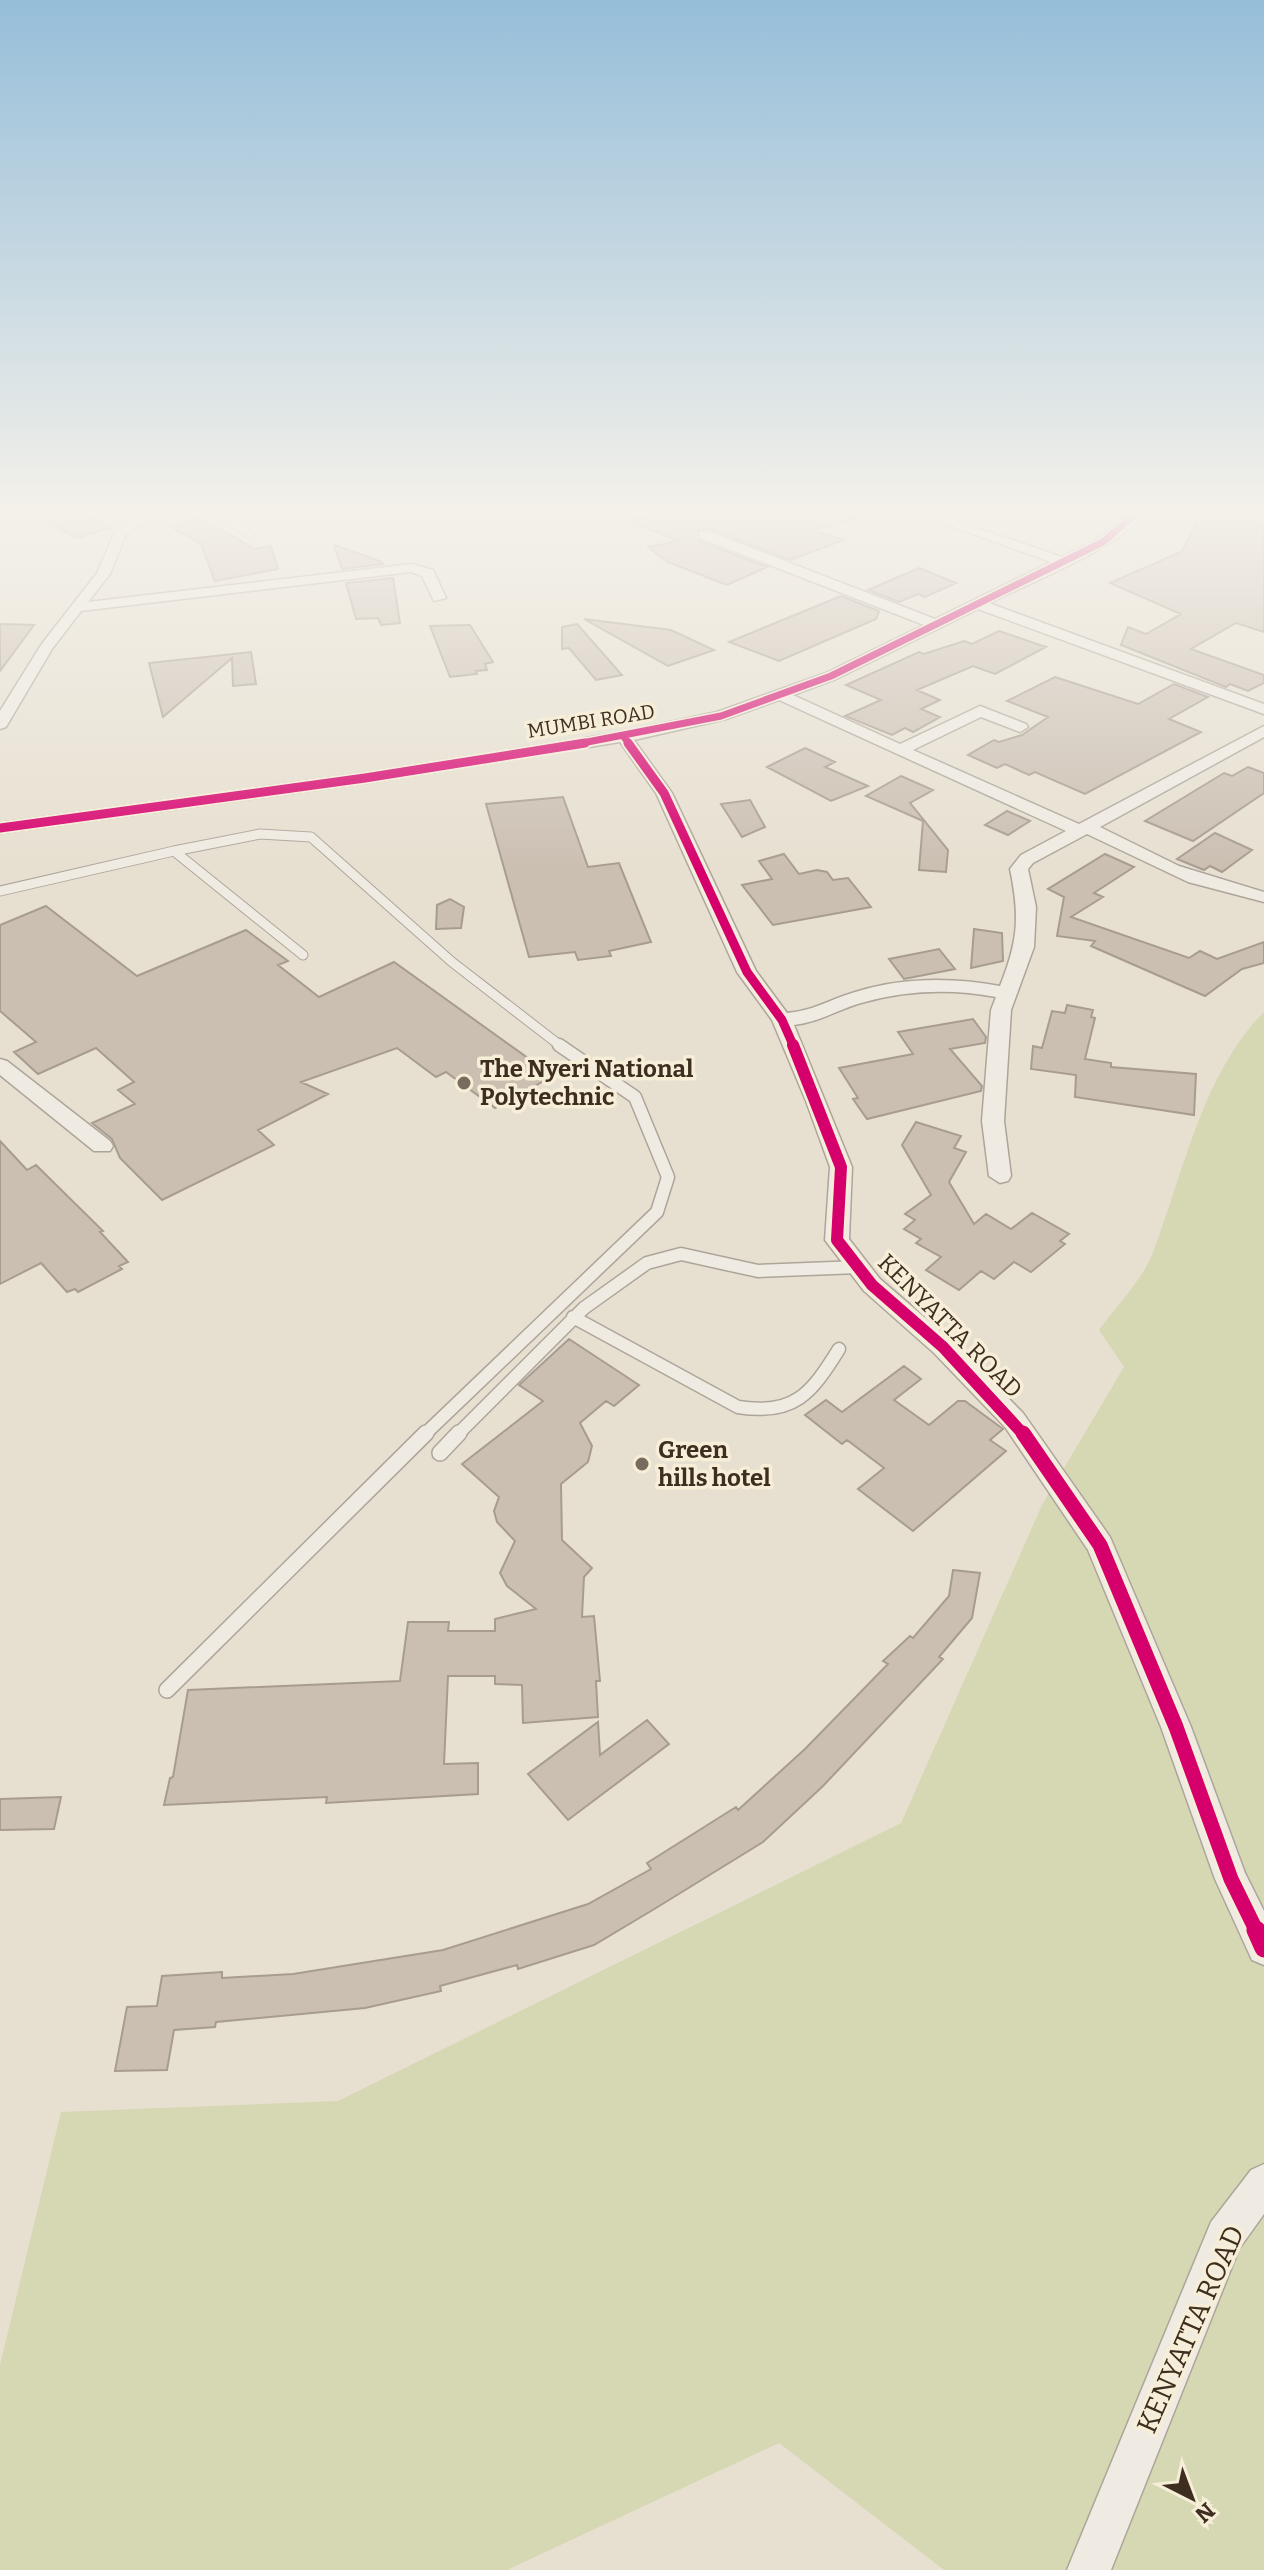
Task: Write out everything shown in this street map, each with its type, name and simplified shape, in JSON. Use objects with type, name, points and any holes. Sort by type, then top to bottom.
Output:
[{"type":"street","points":[[0,724],[61,629]]},
{"type":"street","name":"MUMBI ROAD","points":[[0,828],[260,793],[624,737],[721,716],[782,696],[831,676],[925,629]]},
{"type":"street","points":[[1049,629],[1188,678],[1264,709]]},
{"type":"street","points":[[782,696],[1221,889],[1264,897]]},
{"type":"street","points":[[900,750],[980,711],[1020,727]]},
{"type":"street","points":[[1000,1176],[993,1121],[1001,1010],[1025,947],[1027,907],[1019,869],[1027,859],[1264,731]]},
{"type":"street","name":"KENYATTA ROAD","points":[[624,737],[664,793],[747,972],[782,1020],[841,1167],[837,1240],[872,1285],[943,1347],[1014,1420],[1100,1545],[1176,1727],[1231,1879],[1264,1948]]},
{"type":"street","points":[[1245,741],[1264,748]]},
{"type":"street","points":[[782,1020],[814,1017],[858,997],[898,990],[957,984],[1009,994]]},
{"type":"street","points":[[0,1065],[102,1146]]},
{"type":"street","name":"KENYATTA ROAD","points":[[1089,2570],[1225,2236],[1264,2183]]},
{"type":"lane","points":[[0,891],[255,834],[289,831],[311,837],[452,962],[541,1033],[635,1097],[668,1177],[657,1212],[452,1407],[167,1690]]},
{"type":"lane","points":[[174,851],[303,955]]},
{"type":"lane","points":[[440,1453],[573,1317],[646,1260],[677,1253],[742,1270],[791,1272],[859,1267]]},
{"type":"lane","points":[[573,1317],[738,1407],[766,1413],[794,1405],[825,1372],[839,1349]]},
{"type":"green space","points":[[1264,1012],[1264,2570],[944,2570],[779,2443],[507,2570],[0,2570],[0,2365],[61,2112],[338,2101],[901,1823],[1042,1505],[1124,1367],[1099,1330],[1147,1265],[1209,1095],[1242,1037]]},
{"type":"building","points":[[0,629],[31,629],[0,671]]},
{"type":"building","points":[[431,629],[472,629],[493,662],[485,664],[487,670],[476,671],[477,674],[450,677]]},
{"type":"building","points":[[562,629],[581,629],[622,675],[596,680],[569,648],[562,649]]},
{"type":"building","points":[[602,629],[671,630],[714,650],[668,666]]},
{"type":"building","points":[[761,629],[853,629],[779,661],[729,642]]},
{"type":"building","points":[[1127,629],[1146,634],[1155,629],[1226,629],[1191,649],[1264,675],[1264,683],[1248,691],[1230,684],[1226,687],[1121,645]]},
{"type":"building","points":[[999,631],[1046,647],[995,674],[973,666],[917,690],[940,700],[921,709],[940,717],[913,732],[905,728],[892,735],[845,716],[881,700],[846,685],[919,652],[924,654],[964,641],[972,644]]},
{"type":"building","points":[[251,652],[256,684],[233,686],[232,658],[163,717],[149,663]]},
{"type":"building","points":[[1055,677],[1138,704],[1174,684],[1208,697],[1169,719],[1201,732],[1085,794],[1035,772],[1029,775],[1005,764],[997,768],[968,755],[994,740],[999,742],[1022,735],[1048,717],[1007,701]]},
{"type":"building","points":[[805,748],[835,762],[825,767],[868,786],[831,801],[767,767]]},
{"type":"building","points":[[1248,767],[1264,773],[1264,793],[1193,841],[1145,821],[1224,773],[1232,776]]},
{"type":"building","points":[[901,776],[933,790],[910,803],[948,850],[946,872],[919,870],[923,821],[866,796]]},
{"type":"building","points":[[563,797],[588,867],[619,863],[651,942],[609,951],[611,956],[578,960],[575,952],[529,957],[486,804]]},
{"type":"building","points":[[750,800],[765,827],[742,837],[721,804]]},
{"type":"building","points":[[1007,811],[1030,821],[1008,835],[985,825]]},
{"type":"building","points":[[1215,833],[1252,850],[1222,872],[1210,866],[1204,870],[1177,859]]},
{"type":"building","points":[[784,854],[799,874],[817,870],[827,872],[833,880],[848,878],[871,907],[773,925],[742,885],[772,879],[759,861]]},
{"type":"building","points":[[1105,854],[1134,867],[1094,893],[1103,897],[1071,917],[1189,958],[1200,951],[1217,959],[1264,942],[1264,963],[1242,969],[1205,996],[1091,946],[1095,941],[1057,936],[1064,897],[1048,889]]},
{"type":"building","points":[[450,899],[464,907],[461,928],[436,929],[437,905]]},
{"type":"building","points":[[46,906],[137,976],[246,930],[288,961],[278,965],[319,997],[394,962],[553,1076],[495,1108],[446,1072],[436,1077],[397,1048],[301,1082],[328,1094],[258,1130],[274,1145],[162,1200],[120,1158],[112,1139],[92,1123],[135,1104],[118,1090],[134,1082],[96,1048],[38,1074],[14,1052],[36,1042],[0,1011],[0,925]]},
{"type":"building","points":[[974,929],[1002,933],[1003,961],[971,968]]},
{"type":"building","points":[[939,949],[955,969],[904,979],[889,959]]},
{"type":"building","points":[[1067,1005],[1093,1010],[1091,1017],[1095,1018],[1085,1059],[1111,1063],[1111,1067],[1196,1074],[1194,1115],[1075,1097],[1076,1075],[1031,1069],[1033,1046],[1042,1048],[1052,1011],[1065,1013]]},
{"type":"building","points":[[973,1019],[986,1037],[985,1043],[950,1049],[982,1086],[981,1091],[867,1119],[853,1099],[858,1098],[839,1068],[913,1054],[898,1032]]},
{"type":"building","points":[[916,1122],[961,1136],[954,1148],[966,1152],[949,1182],[974,1224],[986,1214],[1011,1229],[1032,1213],[1069,1234],[1060,1241],[1065,1244],[1031,1272],[1014,1262],[994,1279],[981,1271],[959,1290],[926,1270],[941,1257],[916,1243],[921,1239],[904,1229],[915,1220],[905,1214],[931,1195],[902,1145]]},
{"type":"building","points":[[0,1141],[27,1170],[36,1165],[103,1231],[100,1232],[128,1262],[119,1266],[122,1269],[78,1292],[75,1289],[67,1292],[41,1263],[0,1284]]},
{"type":"building","points":[[569,1339],[639,1385],[614,1406],[606,1401],[580,1423],[592,1446],[588,1462],[561,1484],[562,1540],[592,1568],[584,1577],[582,1617],[594,1616],[600,1681],[596,1681],[598,1717],[523,1723],[522,1685],[495,1684],[495,1676],[448,1676],[444,1764],[478,1763],[478,1794],[326,1803],[327,1797],[164,1805],[170,1778],[173,1777],[188,1690],[400,1681],[408,1622],[449,1622],[448,1631],[495,1631],[495,1619],[536,1609],[507,1586],[500,1573],[515,1541],[497,1522],[494,1511],[499,1497],[462,1464],[543,1401],[519,1385]]},
{"type":"building","points":[[904,1366],[921,1379],[894,1400],[929,1425],[958,1401],[965,1401],[1003,1429],[990,1440],[1006,1451],[913,1531],[858,1489],[884,1468],[847,1440],[842,1444],[805,1415],[826,1400],[842,1412]]},
{"type":"building","points":[[953,1570],[980,1573],[972,1618],[939,1657],[943,1659],[823,1786],[763,1842],[656,1908],[594,1945],[518,1969],[517,1965],[440,1986],[441,1991],[365,2008],[216,2022],[215,2027],[174,2030],[167,2070],[115,2071],[127,2007],[157,2006],[162,1976],[222,1972],[222,1978],[293,1974],[443,1950],[588,1904],[651,1869],[647,1863],[736,1807],[738,1810],[805,1749],[888,1664],[883,1661],[910,1636],[913,1638],[949,1596]]},
{"type":"building","points":[[647,1720],[669,1744],[568,1820],[528,1774],[598,1722],[600,1755]]},
{"type":"building","points":[[61,1797],[54,1829],[0,1830],[0,1799]]},
{"type":"cycle path","points":[[0,828],[365,778],[624,737],[721,716],[831,676],[927,629]]},
{"type":"cycle path","points":[[624,737],[664,793],[747,972],[782,1020],[817,1101],[841,1167],[837,1240],[872,1285],[943,1347],[1014,1420],[1100,1545],[1176,1727],[1231,1879],[1264,1948]]},
{"type":"place","name":"The Nyeri National Polytechnic","points":[[464,1083]]},
{"type":"place","name":"Green hills hotel","points":[[642,1464]]}]
